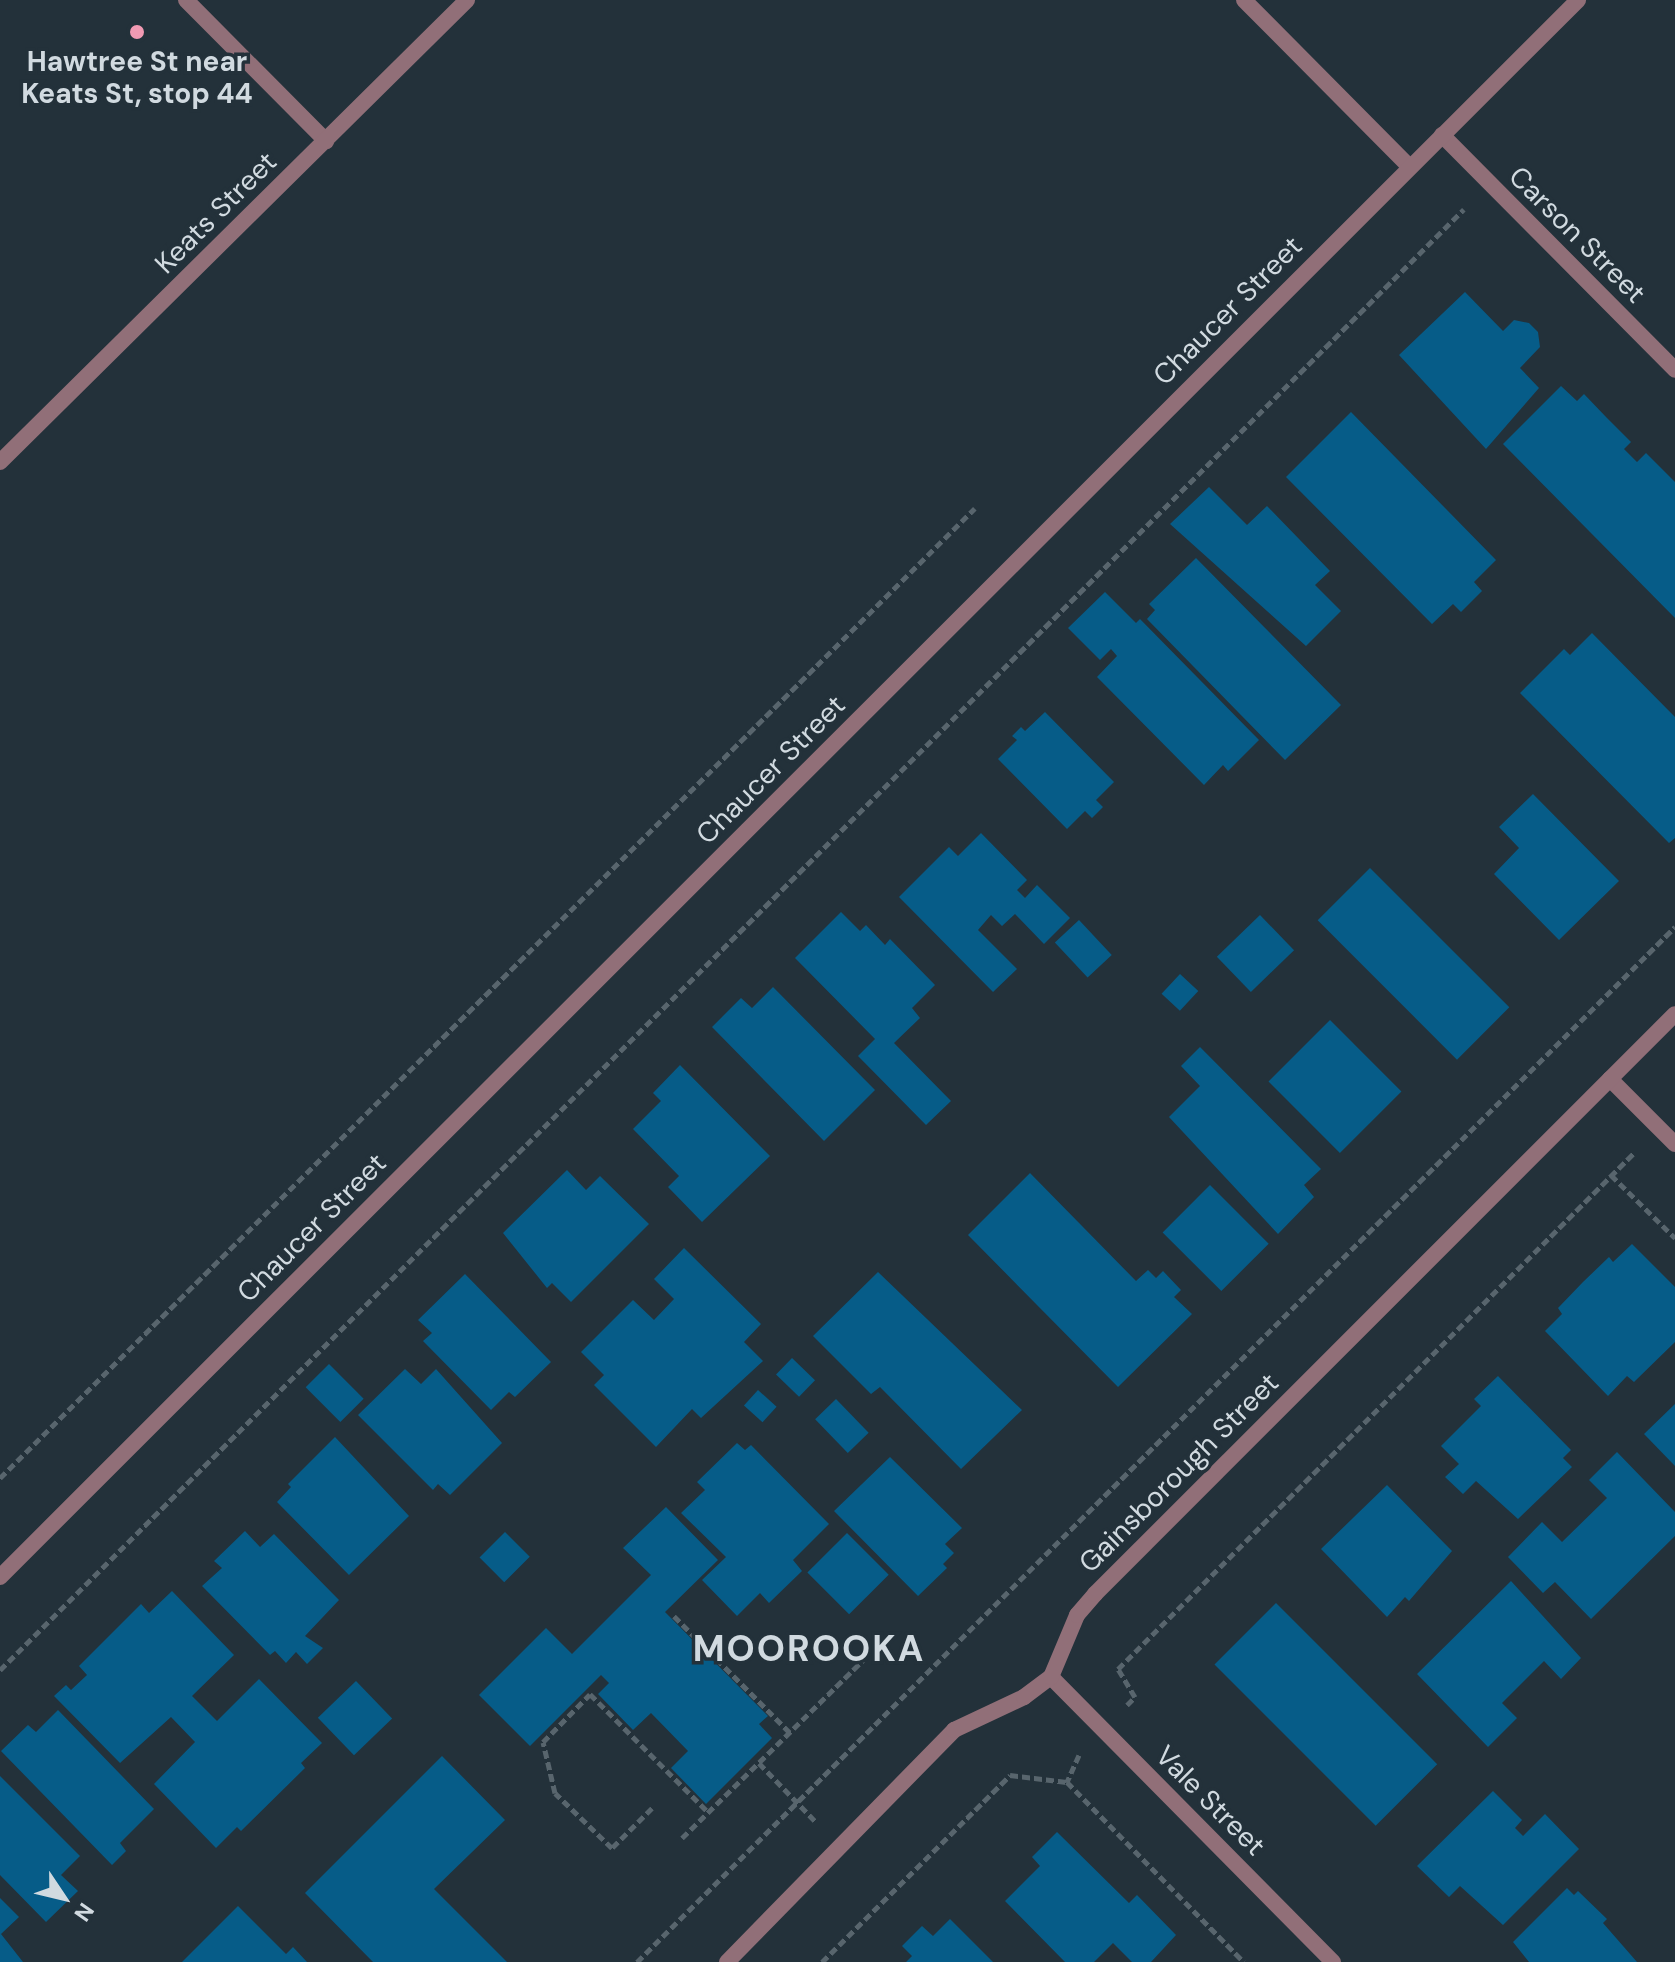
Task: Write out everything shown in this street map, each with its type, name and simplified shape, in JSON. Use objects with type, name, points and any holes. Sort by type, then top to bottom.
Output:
[{"type":"street","points":[[186,0],[326,141]]},
{"type":"street","name":"Keats Street","points":[[0,462],[467,0]]},
{"type":"street","points":[[1244,0],[1409,166]]},
{"type":"street","name":"Chaucer Street","points":[[0,1577],[1578,0]]},
{"type":"street","name":"Carson Street","points":[[1442,135],[1675,370]]},
{"type":"street","name":"Gainsborough Street","points":[[1051,1677],[1077,1615],[1095,1594],[1675,1014]]},
{"type":"street","points":[[1610,1079],[1675,1144]]},
{"type":"street","points":[[727,1962],[954,1730],[1024,1697],[1051,1677]]},
{"type":"street","name":"Vale Street","points":[[1051,1677],[1333,1962]]},
{"type":"path","points":[[0,1670],[1490,185]]},
{"type":"path","points":[[0,1478],[975,508]]},
{"type":"path","points":[[637,1962],[1675,927]]},
{"type":"path","points":[[1124,1708],[1135,1697],[1118,1669],[1636,1151]]},
{"type":"path","points":[[1611,1175],[1675,1238]]},
{"type":"path","points":[[674,1616],[790,1733]]},
{"type":"path","points":[[682,1838],[863,1660]]},
{"type":"path","points":[[652,1808],[612,1848],[555,1793],[543,1742],[590,1694],[709,1813]]},
{"type":"path","points":[[1067,1782],[1079,1756]]},
{"type":"path","points":[[759,1763],[813,1819]]},
{"type":"path","points":[[822,1962],[1010,1775],[1067,1782],[1244,1962]]},
{"type":"building","points":[[1465,292],[1503,331],[1514,320],[1529,323],[1538,332],[1540,347],[1520,368],[1539,388],[1486,449],[1399,355]]},
{"type":"building","points":[[1561,386],[1577,401],[1584,394],[1631,442],[1624,449],[1637,462],[1646,453],[1675,482],[1675,618],[1503,444]]},
{"type":"building","points":[[1351,412],[1496,560],[1474,582],[1482,591],[1461,612],[1453,604],[1432,624],[1286,477]]},
{"type":"building","points":[[1209,487],[1247,525],[1267,506],[1330,571],[1315,585],[1341,611],[1306,646],[1170,524]]},
{"type":"building","points":[[1196,558],[1341,705],[1285,760],[1147,619],[1155,610],[1149,604]]},
{"type":"building","points":[[1105,592],[1136,623],[1140,619],[1259,740],[1228,771],[1223,765],[1204,785],[1097,677],[1117,656],[1111,649],[1100,660],[1068,628]]},
{"type":"building","points":[[1592,633],[1675,717],[1675,838],[1669,843],[1520,693],[1564,649],[1570,655]]},
{"type":"building","points":[[1045,712],[1114,782],[1096,800],[1103,807],[1092,818],[1085,811],[1067,829],[998,759],[1017,740],[1012,736],[1021,727],[1025,731]]},
{"type":"building","points":[[1533,794],[1619,881],[1559,940],[1494,874],[1519,848],[1499,827]]},
{"type":"building","points":[[981,833],[1027,880],[1017,890],[1025,898],[1037,885],[1070,918],[1044,944],[1015,914],[1002,926],[991,915],[978,930],[1017,969],[993,992],[899,897],[949,847],[958,856]]},
{"type":"building","points":[[1370,868],[1509,1007],[1457,1060],[1318,920]]},
{"type":"building","points":[[841,912],[860,931],[866,925],[885,945],[890,939],[935,985],[912,1008],[920,1018],[894,1043],[951,1101],[926,1125],[858,1056],[875,1039],[795,958]]},
{"type":"building","points":[[1260,915],[1294,950],[1251,992],[1217,957]]},
{"type":"building","points":[[1079,920],[1112,955],[1088,978],[1055,943]]},
{"type":"building","points":[[1180,974],[1198,991],[1180,1011],[1162,994]]},
{"type":"building","points":[[773,987],[875,1090],[824,1141],[712,1027],[741,998],[752,1008]]},
{"type":"building","points":[[1330,1020],[1401,1091],[1340,1153],[1268,1082]]},
{"type":"building","points":[[1200,1047],[1321,1169],[1304,1185],[1314,1197],[1278,1234],[1169,1117],[1200,1086],[1181,1066]]},
{"type":"building","points":[[680,1065],[770,1156],[702,1222],[668,1187],[679,1176],[633,1129],[661,1101],[653,1093]]},
{"type":"building","points":[[567,1170],[586,1190],[600,1176],[649,1224],[571,1302],[552,1283],[547,1288],[503,1233]]},
{"type":"building","points":[[1030,1173],[1136,1281],[1148,1270],[1156,1278],[1163,1271],[1181,1290],[1174,1297],[1192,1314],[1118,1387],[968,1235]]},
{"type":"building","points":[[1210,1185],[1269,1244],[1221,1291],[1163,1232]]},
{"type":"building","points":[[1632,1244],[1675,1287],[1675,1342],[1634,1382],[1627,1376],[1608,1396],[1545,1331],[1562,1314],[1558,1308],[1583,1282],[1609,1257],[1613,1262]]},
{"type":"building","points":[[684,1248],[761,1324],[744,1342],[763,1361],[701,1418],[692,1409],[656,1447],[594,1385],[604,1375],[581,1352],[633,1300],[654,1320],[674,1299],[654,1279]]},
{"type":"building","points":[[878,1272],[1022,1410],[961,1469],[880,1387],[871,1394],[813,1336]]},
{"type":"building","points":[[465,1274],[551,1362],[515,1397],[509,1392],[491,1410],[423,1341],[432,1333],[418,1320]]},
{"type":"building","points":[[792,1358],[815,1380],[799,1397],[776,1375]]},
{"type":"building","points":[[329,1364],[364,1399],[340,1422],[306,1387]]},
{"type":"building","points":[[405,1369],[421,1384],[436,1369],[502,1443],[450,1495],[438,1484],[433,1490],[358,1415]]},
{"type":"building","points":[[1498,1376],[1571,1450],[1563,1458],[1572,1467],[1518,1519],[1476,1481],[1463,1494],[1445,1477],[1459,1464],[1441,1446],[1481,1406],[1474,1399]]},
{"type":"building","points":[[758,1390],[777,1407],[763,1422],[744,1406]]},
{"type":"building","points":[[836,1399],[869,1433],[848,1453],[815,1419]]},
{"type":"building","points":[[1675,1404],[1675,1466],[1644,1434]]},
{"type":"building","points":[[335,1437],[409,1516],[349,1575],[277,1502],[291,1487],[288,1484]]},
{"type":"building","points":[[737,1443],[745,1450],[751,1445],[829,1524],[793,1560],[802,1571],[769,1603],[760,1593],[737,1616],[702,1580],[726,1557],[681,1513],[705,1490],[697,1482]]},
{"type":"building","points":[[1617,1452],[1675,1512],[1675,1536],[1591,1619],[1555,1582],[1543,1593],[1508,1557],[1542,1522],[1562,1542],[1607,1498],[1589,1480]]},
{"type":"building","points":[[890,1457],[962,1528],[945,1544],[954,1553],[943,1564],[947,1568],[918,1596],[834,1511]]},
{"type":"building","points":[[1387,1485],[1452,1551],[1409,1601],[1405,1597],[1387,1617],[1321,1549]]},
{"type":"building","points":[[666,1507],[718,1560],[665,1612],[768,1716],[759,1724],[772,1738],[706,1804],[671,1768],[688,1751],[651,1713],[633,1730],[598,1694],[609,1683],[601,1675],[530,1746],[479,1695],[546,1628],[572,1654],[651,1575],[623,1548]]},
{"type":"building","points":[[245,1531],[260,1547],[274,1534],[339,1600],[305,1636],[323,1648],[307,1664],[296,1652],[286,1663],[275,1651],[270,1655],[202,1586],[222,1568],[214,1561]]},
{"type":"building","points":[[505,1532],[530,1557],[504,1582],[480,1557]]},
{"type":"building","points":[[847,1533],[889,1575],[849,1614],[807,1573]]},
{"type":"building","points":[[1511,1581],[1581,1658],[1561,1679],[1544,1661],[1502,1703],[1517,1718],[1488,1747],[1417,1674]]},
{"type":"building","points":[[172,1591],[234,1655],[192,1696],[217,1721],[259,1679],[322,1743],[301,1763],[305,1768],[241,1831],[237,1827],[216,1848],[154,1784],[195,1742],[171,1717],[120,1763],[54,1696],[66,1685],[71,1690],[87,1675],[79,1666],[141,1604],[149,1613]]},
{"type":"building","points":[[1276,1603],[1437,1764],[1376,1826],[1214,1665]]},
{"type":"building","points":[[356,1681],[392,1718],[354,1755],[318,1718]]},
{"type":"building","points":[[58,1710],[154,1809],[120,1843],[126,1851],[112,1865],[1,1751],[28,1725],[36,1732]]},
{"type":"building","points":[[442,1756],[505,1820],[434,1889],[507,1962],[373,1962],[305,1893]]},
{"type":"building","points":[[0,1776],[80,1856],[61,1875],[78,1891],[46,1922],[0,1875]]},
{"type":"building","points":[[1493,1791],[1522,1820],[1515,1828],[1523,1836],[1545,1814],[1579,1849],[1503,1925],[1460,1886],[1449,1897],[1417,1866]]},
{"type":"building","points":[[1057,1832],[1129,1903],[1137,1895],[1176,1935],[1151,1962],[1132,1962],[1113,1943],[1094,1962],[1065,1962],[1005,1901],[1040,1866],[1032,1857]]},
{"type":"building","points":[[1567,1888],[1574,1895],[1578,1891],[1607,1919],[1603,1923],[1637,1962],[1529,1962],[1513,1942]]},
{"type":"building","points":[[0,1898],[19,1917],[1,1934],[23,1962],[0,1962]]},
{"type":"building","points":[[238,1906],[286,1954],[293,1947],[307,1962],[182,1962]]},
{"type":"building","points":[[950,1919],[993,1962],[906,1962],[912,1956],[902,1946],[922,1926],[933,1936]]},
{"type":"place","name":"Hawtree St near Keats St, stop 44","points":[[137,32]]},
{"type":"district","name":"MOOROOKA","points":[[809,1649]]}]
